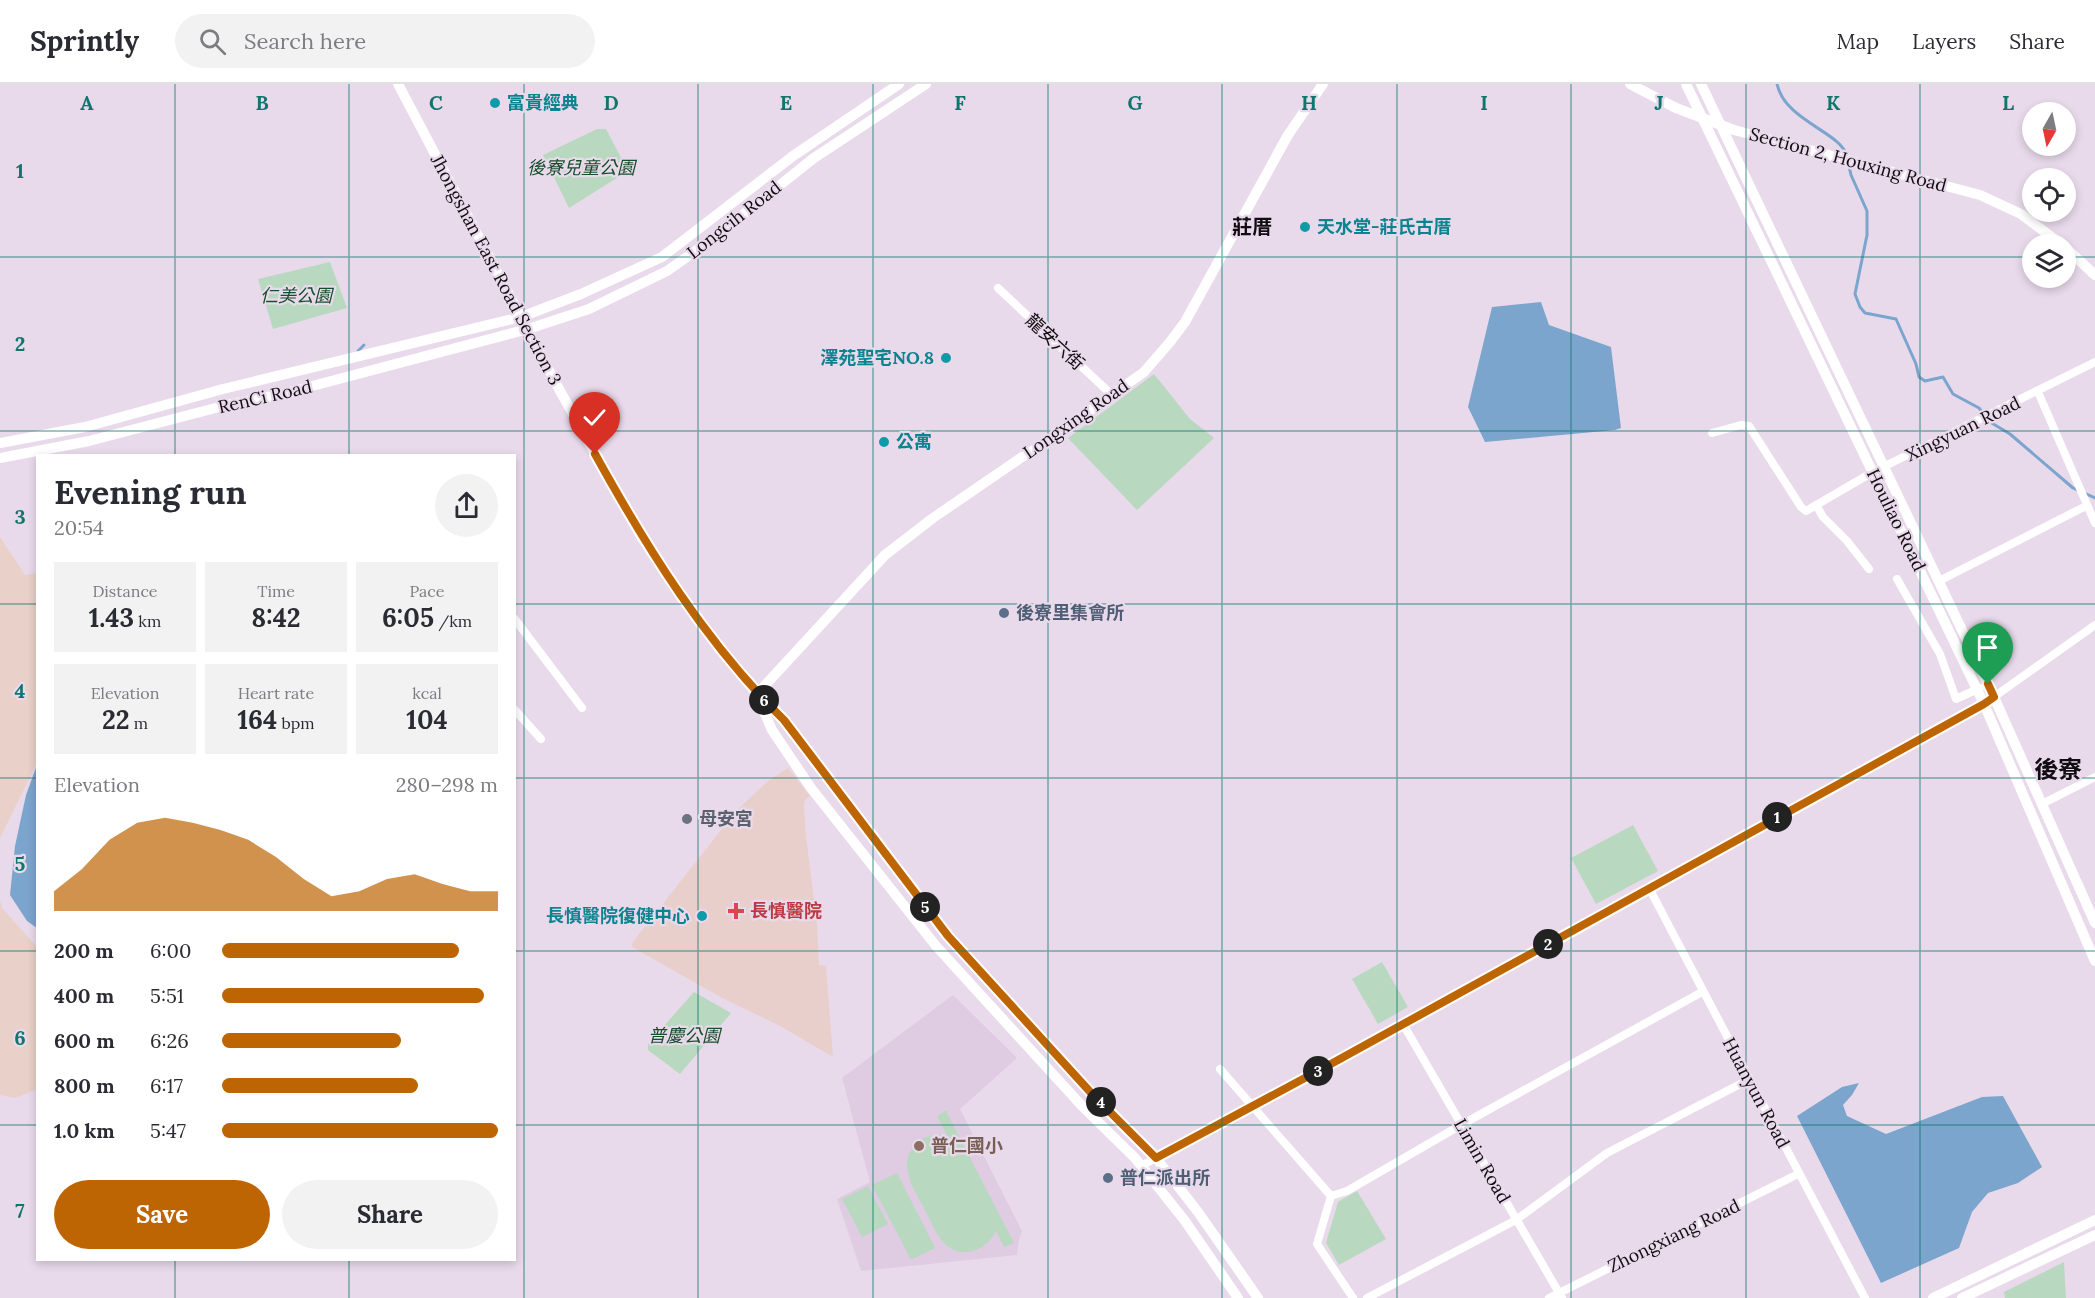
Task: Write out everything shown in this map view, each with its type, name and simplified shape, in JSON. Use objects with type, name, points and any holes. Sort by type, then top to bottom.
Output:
[{"type":"street","name":"Jhongshan East Road Section 3","points":[[398,84],[521,317],[642,538],[692,611],[757,694]]},
{"type":"street","name":"Longcih Road","points":[[521,317],[580,294],[662,257],[793,156],[899,84]]},
{"type":"street","name":"Longcih Road","points":[[528,329],[589,309],[667,271],[711,240],[814,158],[926,84]]},
{"type":"street","name":"Longxing Road","points":[[757,694],[885,555],[933,518],[1113,396],[1144,372],[1185,322],[1288,135],[1323,84]]},
{"type":"street","name":"Section 2, Houxing Road","points":[[1630,84],[1676,108],[1721,125],[1980,195],[2021,214],[2048,234]]},
{"type":"street","name":"Houliao Road","points":[[1686,84],[1977,689],[2095,960]]},
{"type":"street","name":"Houliao Road","points":[[1701,84],[1988,684],[2095,923]]},
{"type":"street","points":[[701,226],[711,240]]},
{"type":"street","points":[[2076,257],[2095,275]]},
{"type":"street","name":"龍安六街","points":[[998,288],[1113,396]]},
{"type":"street","name":"RenCi Road","points":[[0,443],[85,426],[223,389],[521,317]]},
{"type":"street","name":"RenCi Road","points":[[0,458],[89,441],[227,405],[282,394],[528,329]]},
{"type":"street","points":[[371,354],[377,369]]},
{"type":"street","name":"Xingyuan Road","points":[[1712,433],[1741,425],[1749,426],[1801,507],[1806,511],[1873,472],[2095,362]]},
{"type":"street","points":[[2038,392],[2095,523]]},
{"type":"street","points":[[1816,505],[1823,517],[1847,541],[1869,569]]},
{"type":"street","points":[[1939,581],[2086,506]]},
{"type":"street","points":[[1897,579],[1940,654],[1956,699],[1988,684]]},
{"type":"street","points":[[516,621],[582,708]]},
{"type":"street","points":[[1141,1166],[1984,704],[2095,625]]},
{"type":"street","points":[[757,694],[784,720],[948,936],[1093,1095],[1156,1158],[1198,1212],[1258,1298]]},
{"type":"street","points":[[757,694],[772,730],[811,788],[936,946],[1082,1106],[1141,1166],[1185,1221],[1238,1298]]},
{"type":"street","points":[[516,711],[542,739]]},
{"type":"street","points":[[2042,804],[2095,777]]},
{"type":"street","name":"Huanyun Road","points":[[1648,888],[1865,1298]]},
{"type":"street","points":[[1331,1196],[1347,1191],[1461,1125],[1702,992]]},
{"type":"street","name":"Limin Road","points":[[1403,1024],[1560,1296]]},
{"type":"street","points":[[1220,1069],[1331,1196]]},
{"type":"street","points":[[1367,1298],[1516,1221],[1607,1153],[1750,1079]]},
{"type":"street","name":"Zhongxiang Road","points":[[1549,1298],[1560,1296],[1798,1174]]},
{"type":"street","points":[[1331,1196],[1317,1244],[1353,1298]]},
{"type":"street","points":[[1933,1298],[2095,1220]]},
{"type":"street","points":[[1962,1298],[2095,1235]]},
{"type":"shaded area","points":[[0,537],[25,575],[36,573],[36,765],[0,838]]},
{"type":"shaded area","name":"長慎醫院","points":[[788,768],[810,796],[805,800],[804,807],[806,836],[817,923],[819,965],[826,966],[833,1057],[632,947],[632,943],[736,811],[768,781]]},
{"type":"shaded area","points":[[0,900],[2,908],[36,946],[36,1089],[16,1098],[0,1095]]},
{"type":"shaded area","name":"普仁國小","points":[[953,995],[1017,1058],[960,1109],[1022,1231],[1017,1255],[861,1271],[837,1199],[870,1182],[842,1078]]},
{"type":"green space","name":"後寮兒童公園","points":[[597,129],[606,129],[628,171],[569,208],[543,155]]},
{"type":"green space","name":"仁美公園","points":[[330,262],[347,308],[273,329],[258,279]]},
{"type":"green space","points":[[1154,374],[1190,419],[1214,438],[1137,510],[1068,438]]},
{"type":"green space","points":[[1633,825],[1658,871],[1596,904],[1571,858]]},
{"type":"green space","points":[[1382,962],[1408,1007],[1378,1024],[1352,979]]},
{"type":"green space","name":"普慶公園","points":[[694,992],[731,1013],[680,1074],[648,1050],[648,1044]]},
{"type":"green space","points":[[945,1111],[1014,1243],[1004,1247],[996,1231],[981,1247],[961,1252],[947,1246],[940,1239],[911,1182],[907,1163],[917,1143],[930,1136],[947,1135],[937,1116]]},
{"type":"green space","points":[[897,1173],[935,1248],[911,1260],[872,1185]]},
{"type":"green space","points":[[868,1186],[888,1224],[862,1237],[842,1199]]},
{"type":"green space","points":[[1357,1191],[1386,1239],[1339,1265],[1326,1243],[1338,1202]]},
{"type":"green space","points":[[2064,1262],[2066,1298],[2005,1298],[2004,1292]]},
{"type":"water","points":[[1541,302],[1549,325],[1611,347],[1621,428],[1485,442],[1468,407],[1492,307]]},
{"type":"water","points":[[36,768],[36,927],[27,921],[10,895],[15,846],[26,795]]},
{"type":"water","points":[[1859,1083],[1843,1105],[1847,1116],[1886,1134],[1982,1097],[2003,1096],[2042,1167],[2018,1183],[1988,1193],[1972,1212],[1959,1248],[1881,1283],[1797,1116],[1842,1087]]},
{"type":"waterway","points":[[1777,84],[1782,97],[1790,107],[1835,140],[1847,156]]},
{"type":"waterway","points":[[1848,162],[1851,175],[1867,211],[1867,235],[1855,294],[1860,307],[1865,313],[1896,319],[1916,364],[1919,377],[1925,381],[1943,377],[1953,394],[1979,408],[1990,422],[2010,434],[2073,488],[2095,498]]},
{"type":"waterway","points":[[358,351],[364,345]]},
{"type":"place","name":"富貴經典","points":[[495,103]]},
{"type":"place","name":"天水堂-莊氏古厝","points":[[1305,227]]},
{"type":"place","name":"澤苑聖宅NO.8","points":[[946,358]]},
{"type":"place","name":"公寓","points":[[884,442]]},
{"type":"place","name":"後寮里集會所","points":[[1004,613]]},
{"type":"place","name":"母安宮","points":[[687,819]]},
{"type":"place","name":"長慎醫院","points":[[736,911]]},
{"type":"place","name":"長慎醫院復健中心","points":[[702,916]]},
{"type":"place","name":"普仁國小","points":[[919,1146]]},
{"type":"place","name":"普仁派出所","points":[[1108,1178]]},
{"type":"district","name":"莊厝","points":[[1252,227]]},
{"type":"district","name":"後寮","points":[[2058,770]]},
{"type":"route","points":[[595,454],[642,538],[710,636],[757,694],[784,720],[948,936],[1093,1095],[1156,1158],[1984,704],[1994,697],[1988,684]]}]
